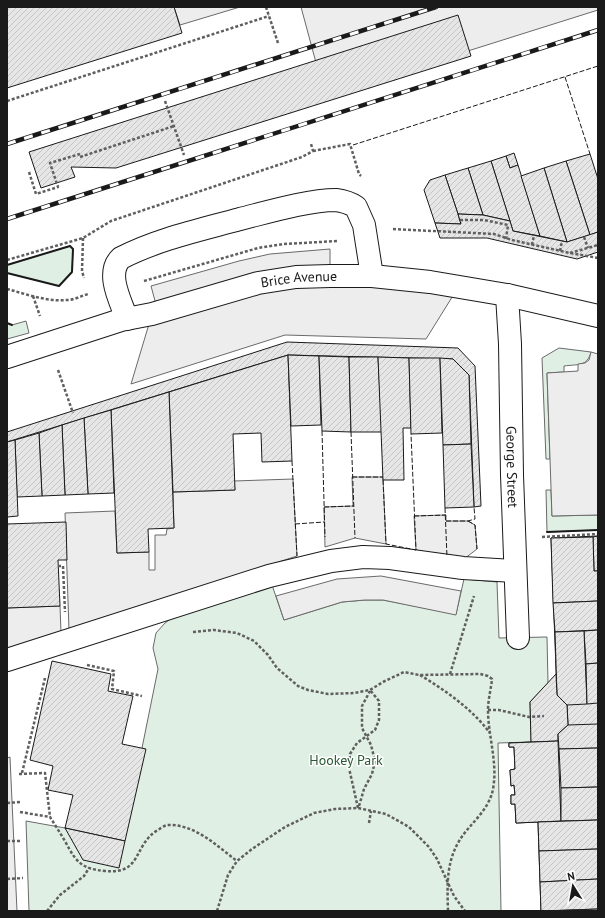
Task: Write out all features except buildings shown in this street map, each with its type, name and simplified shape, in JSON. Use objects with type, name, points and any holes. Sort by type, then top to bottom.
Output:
[{"type":"street","points":[[127,319],[115,278],[114,269],[121,258],[155,243],[209,227],[314,202],[338,200],[347,202],[356,207],[364,225],[372,276]]},
{"type":"street","name":"Brice Avenue","points":[[7,357],[127,319],[152,314],[258,283],[296,277],[372,276],[445,284],[507,295],[598,316]]},
{"type":"street","name":"George Street","points":[[507,295],[510,344],[512,476],[518,638]]},
{"type":"street","points":[[7,660],[269,576],[331,561],[363,557],[390,558],[482,570],[515,571]]},
{"type":"path","points":[[266,7],[278,43]]},
{"type":"path","points":[[7,101],[269,16]]},
{"type":"path","points":[[165,102],[184,155]]},
{"type":"path","points":[[29,172],[36,194],[58,187],[50,163],[174,126]]},
{"type":"path","points":[[7,260],[83,238],[112,221],[302,157],[313,151],[311,144]]},
{"type":"path","points":[[465,215],[465,220]]},
{"type":"path","points":[[491,222],[492,217]]},
{"type":"path","points":[[460,220],[484,220],[508,225],[506,238]]},
{"type":"path","points":[[532,245],[534,235]]},
{"type":"path","points":[[584,237],[588,248]]},
{"type":"path","points":[[83,238],[82,271],[86,282]]},
{"type":"path","points":[[560,251],[562,241]]},
{"type":"path","points":[[570,254],[598,244]]},
{"type":"path","points":[[88,288],[90,294]]},
{"type":"path","points":[[537,538],[598,534]]},
{"type":"path","points":[[58,566],[64,566],[65,641]]},
{"type":"path","points":[[450,674],[482,570]]},
{"type":"path","points":[[187,632],[214,630],[237,633],[254,641],[268,655],[277,668],[298,686],[308,690],[328,694],[354,693],[370,690],[404,672],[419,675],[480,674],[488,676],[492,680],[488,710],[494,773],[493,790],[488,803],[457,844],[450,860],[447,880],[448,911]]},
{"type":"path","points":[[86,665],[114,671],[112,689],[142,696]]},
{"type":"path","points":[[46,673],[21,774],[45,773],[50,817],[73,856],[83,865],[97,871],[110,872],[123,870],[130,866],[152,833],[166,825],[183,826],[202,835],[237,860]]},
{"type":"path","points":[[419,675],[441,688],[462,704],[481,721],[490,733]]},
{"type":"path","points":[[358,808],[349,768],[350,754],[357,742],[375,730],[379,720],[379,702],[370,690]]},
{"type":"path","points":[[358,808],[364,789],[372,774],[375,761],[371,745],[362,728],[362,706],[370,690]]},
{"type":"path","points":[[488,710],[499,710],[529,717],[544,716]]},
{"type":"path","points":[[7,802],[20,802]]},
{"type":"path","points":[[217,911],[228,875],[237,860],[252,849],[286,827],[314,813],[335,809],[358,808],[386,814],[409,827],[429,847],[437,859],[454,896],[465,911]]},
{"type":"path","points":[[369,823],[371,811]]},
{"type":"path","points":[[20,812],[50,817]]},
{"type":"path","points":[[7,841],[22,840]]},
{"type":"path","points":[[47,911],[60,895],[84,876],[90,868]]},
{"type":"path","points":[[7,879],[23,878]]},
{"type":"green space","points":[[70,246],[73,249],[72,272],[59,286],[7,273],[7,265]]},
{"type":"green space","points":[[26,321],[29,333],[7,339],[7,323],[12,325]]},
{"type":"green space","points":[[559,348],[591,352],[587,360],[581,364],[564,366],[564,372],[547,373],[550,459],[546,459],[542,358]]},
{"type":"green space","points":[[546,490],[551,490],[552,516],[598,515],[598,530],[547,532]]},
{"type":"green space","name":"Hookey Park","points":[[464,579],[497,582],[499,638],[547,637],[548,683],[530,702],[531,742],[498,743],[501,911],[29,911],[26,821],[65,828],[145,749],[142,748],[158,669],[153,648],[156,633],[165,623],[176,615],[272,585],[284,620],[342,602],[365,600],[383,600],[456,614]]},
{"type":"shaded area","points":[[174,7],[240,7],[180,25]]},
{"type":"shaded area","points":[[301,7],[598,7],[598,10],[325,96]]},
{"type":"shaded area","points":[[330,249],[330,275],[459,286],[426,339],[285,335],[131,384],[152,314],[158,312],[151,286],[239,261],[270,254]]},
{"type":"shaded area","points":[[591,352],[598,354],[598,515],[552,516],[547,373],[578,371],[578,364],[585,363],[589,360]]},
{"type":"shaded area","points":[[352,477],[383,477],[386,544],[355,538],[325,547],[324,507],[353,506]]},
{"type":"shaded area","points":[[293,479],[297,556],[69,630],[65,513],[115,511],[117,553],[149,552],[149,570],[155,570],[155,535],[166,535],[167,529],[174,528],[173,492],[235,490],[234,481]]},
{"type":"shaded area","points":[[446,515],[446,521],[468,521],[475,525],[477,549],[464,559],[416,550],[414,516]]},
{"type":"shaded area","points":[[381,576],[461,591],[456,615],[383,600],[365,600],[342,602],[284,620],[276,596],[337,579]]},
{"type":"shaded area","points":[[60,606],[61,633],[7,650],[7,608]]},
{"type":"shaded area","points":[[10,757],[17,911],[7,911],[7,758]]},
{"type":"railway","points":[[7,144],[436,7]]},
{"type":"railway","points":[[7,219],[598,30]]},
{"type":"fence","points":[[353,145],[598,66]]},
{"type":"fence","points":[[565,77],[590,154]]},
{"type":"fence","points":[[322,431],[325,537]]},
{"type":"fence","points":[[351,432],[355,538]]},
{"type":"fence","points":[[383,480],[386,544],[416,550],[411,434]]},
{"type":"fence","points":[[292,461],[297,556]]},
{"type":"fence","points":[[352,477],[383,477]]},
{"type":"fence","points":[[324,507],[354,506]]},
{"type":"fence","points":[[446,521],[468,521],[475,519],[474,507]]},
{"type":"fence","points":[[445,508],[447,557]]},
{"type":"fence","points":[[414,516],[446,515]]},
{"type":"fence","points":[[468,521],[475,525],[477,549]]},
{"type":"fence","points":[[295,524],[324,522]]},
{"type":"wall","points":[[7,265],[70,246],[73,249],[72,272],[59,286],[7,273]]},
{"type":"wall","points":[[7,323],[12,325]]},
{"type":"wall","points":[[547,532],[598,530]]}]
